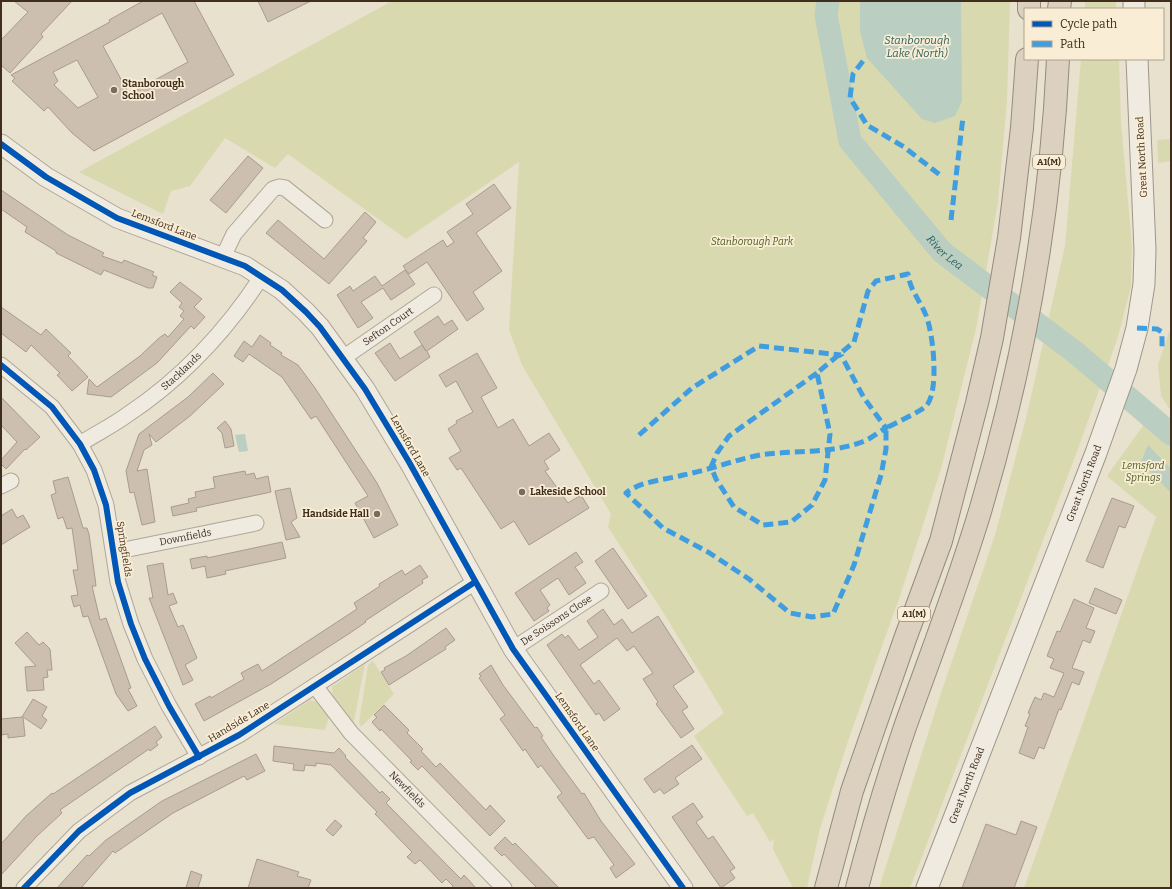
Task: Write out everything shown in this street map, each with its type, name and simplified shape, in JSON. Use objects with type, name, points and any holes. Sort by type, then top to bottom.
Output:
[{"type":"highway","name":"A1(M)","points":[[826,888],[852,791],[941,541],[977,403],[992,338],[1007,256],[1022,128],[1027,60]]},
{"type":"highway","name":"A1(M)","points":[[857,888],[887,781],[981,508],[1004,421],[1021,346],[1036,265],[1046,198],[1058,60]]},
{"type":"main road","name":"Great North Road","points":[[927,888],[1126,369],[1140,313],[1144,284],[1146,250],[1137,60]]},
{"type":"street","name":"Lemsford Lane","points":[[1,144],[46,177],[118,218],[156,234],[223,257],[262,276],[282,290],[306,312],[343,358],[365,389],[405,455],[513,649],[680,887]]},
{"type":"street","points":[[223,257],[234,234],[273,190],[279,187],[285,188],[324,220]]},
{"type":"street","name":"Stacklands","points":[[80,444],[127,415],[165,387],[212,342],[244,303],[262,276]]},
{"type":"street","name":"Sefton Court","points":[[343,358],[434,295]]},
{"type":"street","name":"Springfields","points":[[1,365],[52,406],[80,444],[98,478],[106,505],[118,582],[131,624],[145,659],[169,706],[199,757]]},
{"type":"street","name":"Downfields","points":[[114,552],[256,523]]},
{"type":"street","name":"Handside Lane","points":[[24,888],[68,842],[99,815],[130,793],[239,735],[475,582]]},
{"type":"street","name":"De Soissons Close","points":[[513,649],[601,592]]},
{"type":"street","name":"Newfields","points":[[315,686],[351,733],[504,888]]},
{"type":"green space","name":"Stanborough Park","points":[[392,1],[1010,1],[1007,101],[998,202],[976,329],[941,469],[900,596],[848,741],[820,829],[807,888],[793,888],[773,849],[774,839],[770,842],[753,813],[747,816],[694,736],[724,713],[663,612],[608,527],[611,514],[522,365],[509,330],[519,162],[406,239],[288,154],[275,168],[225,138],[190,186],[171,191],[163,214],[79,172]]},
{"type":"green space","points":[[1085,1],[1116,1],[1116,8],[1085,8]]},
{"type":"green space","points":[[1081,60],[1119,60],[1121,122],[1132,246],[1131,287],[1117,340],[1075,457],[910,888],[879,888],[940,696],[995,535],[1027,414],[1065,246]]},
{"type":"green space","points":[[1171,139],[1171,161],[1158,163],[1157,140]]},
{"type":"green space","points":[[1169,332],[1171,332],[1171,411],[1161,396],[1158,365]]},
{"type":"green space","name":"Lemsford Springs","points":[[1150,416],[1171,434],[1171,888],[1024,888],[1156,517],[1107,476]]},
{"type":"green space","points":[[373,661],[394,694],[361,727],[359,722],[368,665]]},
{"type":"green space","points":[[365,664],[353,726],[333,702],[332,687]]},
{"type":"green space","points":[[310,700],[319,703],[329,717],[325,730],[274,724]]},
{"type":"water","name":"Stanborough Lake (North)","points":[[860,1],[961,1],[962,101],[955,116],[935,123],[922,119],[867,58],[860,31]]},
{"type":"water","points":[[245,434],[248,451],[239,452],[235,435]]},
{"type":"water","points":[[1148,445],[1171,469],[1171,493],[1141,462]]},
{"type":"building","points":[[14,1],[72,1],[41,34],[43,37],[10,73],[1,65],[1,40],[28,12]]},
{"type":"building","points":[[143,1],[194,1],[234,75],[94,151],[72,133],[48,107],[44,111],[12,81],[15,78],[11,75],[110,22],[109,20]],"holes":[[[162,13],[188,62],[129,94],[103,46]],[[77,60],[98,97],[78,108],[54,85],[58,81],[53,72]]]},
{"type":"building","points":[[258,1],[311,1],[268,22]]},
{"type":"building","points":[[248,156],[263,168],[226,213],[210,200]]},
{"type":"building","points":[[494,184],[511,208],[476,233],[502,271],[473,292],[484,309],[467,321],[427,262],[409,274],[403,266],[443,240],[447,247],[454,242],[447,232],[473,214],[466,204]]},
{"type":"building","points":[[1,190],[68,235],[104,253],[102,256],[122,263],[124,260],[154,272],[152,275],[157,277],[153,288],[148,288],[104,270],[101,275],[56,253],[56,251],[25,232],[27,227],[1,209]]},
{"type":"building","points":[[365,212],[376,222],[363,238],[367,241],[329,284],[266,233],[278,220],[324,259]]},
{"type":"building","points":[[405,270],[415,284],[391,300],[383,288],[361,302],[373,318],[358,328],[337,295],[350,286],[353,291],[375,276],[382,286]]},
{"type":"building","points":[[180,282],[202,299],[194,307],[205,317],[194,329],[191,326],[157,363],[111,397],[87,394],[89,379],[97,387],[140,356],[159,338],[165,334],[168,337],[184,319],[180,316],[184,311],[179,307],[182,303],[170,292]]},
{"type":"building","points":[[1,307],[41,335],[46,329],[71,353],[68,356],[88,377],[72,391],[57,375],[60,373],[31,345],[26,352],[1,333]]},
{"type":"building","points":[[438,316],[444,325],[452,320],[458,329],[427,351],[430,357],[395,381],[375,353],[390,343],[400,359],[422,345],[426,351],[414,332]]},
{"type":"building","points":[[260,335],[271,343],[270,345],[282,353],[281,355],[298,365],[315,388],[377,483],[398,525],[374,538],[355,503],[368,496],[316,416],[311,419],[282,377],[249,354],[243,362],[234,356],[244,341],[252,347]]},
{"type":"building","points":[[477,353],[497,388],[481,397],[498,428],[513,419],[529,446],[549,433],[560,450],[544,461],[549,469],[545,471],[568,503],[581,495],[589,508],[529,545],[514,521],[501,529],[461,468],[457,470],[449,458],[461,451],[448,429],[457,423],[456,421],[473,412],[456,381],[446,387],[439,375]]},
{"type":"building","points":[[213,373],[224,384],[190,416],[156,442],[149,434],[152,445],[144,450],[137,471],[147,469],[155,522],[142,525],[134,492],[130,493],[126,471],[139,434],[188,397]]},
{"type":"building","points":[[1,397],[40,437],[26,450],[25,449],[6,469],[1,464],[1,460],[17,442],[1,425]]},
{"type":"building","points":[[225,421],[231,429],[234,446],[225,448],[222,433],[217,428]]},
{"type":"building","points":[[245,471],[246,475],[254,473],[256,479],[268,476],[271,492],[196,508],[197,511],[173,516],[171,507],[189,503],[188,499],[196,497],[195,492],[215,488],[213,477]]},
{"type":"building","points":[[68,477],[83,528],[87,528],[89,534],[96,586],[92,586],[100,620],[106,618],[131,688],[128,689],[137,706],[128,711],[116,694],[88,616],[83,617],[80,605],[74,607],[71,596],[78,595],[73,570],[78,570],[72,528],[67,529],[63,517],[58,519],[51,495],[56,493],[53,481]]},
{"type":"building","points":[[290,488],[297,518],[291,522],[300,537],[286,540],[275,491]]},
{"type":"building","points":[[1112,498],[1134,506],[1125,528],[1119,526],[1103,568],[1086,561]]},
{"type":"building","points":[[12,509],[17,518],[23,515],[30,527],[1,545],[1,516]]},
{"type":"building","points":[[282,542],[286,558],[225,571],[226,574],[207,578],[205,566],[192,569],[190,559],[207,556],[207,558]]},
{"type":"building","points":[[613,548],[647,596],[628,609],[595,561]]},
{"type":"building","points":[[576,552],[583,562],[575,567],[586,583],[569,595],[558,578],[540,590],[550,605],[547,608],[549,611],[534,621],[515,593]]},
{"type":"building","points":[[163,563],[168,595],[173,593],[177,603],[169,606],[178,627],[183,625],[197,658],[185,665],[193,680],[183,685],[149,598],[153,598],[147,566]]},
{"type":"building","points":[[420,565],[428,577],[422,580],[423,583],[365,621],[366,622],[350,633],[271,684],[204,721],[195,704],[210,696],[211,698],[244,679],[241,673],[258,664],[262,671],[357,609],[354,603],[380,586],[379,584],[402,570],[405,575]]},
{"type":"building","points":[[1095,588],[1122,600],[1116,614],[1089,603]]},
{"type":"building","points":[[1074,599],[1094,608],[1086,628],[1095,631],[1090,643],[1083,640],[1072,668],[1084,672],[1079,685],[1072,682],[1061,710],[1059,709],[1044,749],[1039,747],[1034,759],[1019,753],[1028,727],[1025,726],[1030,714],[1028,713],[1035,697],[1041,700],[1044,693],[1054,697],[1064,673],[1050,668],[1054,659],[1047,656],[1057,631],[1060,632]]},
{"type":"building","points":[[603,609],[614,625],[622,619],[632,633],[658,616],[694,672],[673,686],[688,707],[682,711],[694,729],[681,738],[656,704],[658,702],[643,679],[653,673],[634,646],[627,651],[617,638],[580,665],[594,684],[599,680],[620,709],[604,721],[599,713],[596,715],[547,645],[562,634],[565,638],[568,635],[579,650],[598,637],[587,621]]},
{"type":"building","points":[[446,628],[455,640],[445,647],[446,649],[389,685],[381,672],[385,670],[384,668],[406,656]]},
{"type":"building","points":[[27,632],[39,645],[43,642],[50,649],[52,670],[47,670],[48,677],[43,678],[44,690],[27,691],[25,667],[36,666],[15,643]]},
{"type":"building","points":[[491,665],[503,685],[535,728],[537,727],[543,736],[541,737],[554,756],[582,794],[584,793],[601,821],[635,864],[616,878],[610,868],[614,865],[594,837],[588,839],[557,797],[562,793],[541,765],[538,768],[525,749],[523,751],[500,719],[505,715],[479,678],[481,676],[479,674]]},
{"type":"building","points":[[33,699],[47,707],[42,716],[47,720],[41,729],[23,717],[25,736],[8,738],[8,734],[1,735],[1,719],[22,717]]},
{"type":"building","points":[[384,705],[409,730],[407,733],[423,749],[421,751],[436,767],[440,763],[486,810],[490,805],[505,821],[490,836],[422,766],[418,770],[410,762],[412,761],[381,729],[380,731],[372,722],[377,717],[374,715]]},
{"type":"building","points":[[155,726],[162,737],[156,742],[158,745],[150,751],[149,749],[60,810],[62,813],[37,836],[1,875],[1,844],[26,816],[52,793],[53,794]]},
{"type":"building","points":[[692,745],[702,759],[675,778],[679,784],[664,794],[660,789],[654,793],[644,779]]},
{"type":"building","points":[[274,746],[334,753],[339,748],[346,756],[345,757],[380,793],[382,791],[390,799],[386,803],[461,879],[464,875],[476,888],[451,888],[453,886],[446,879],[442,883],[420,860],[415,864],[407,857],[412,852],[375,814],[377,812],[331,765],[316,763],[316,766],[305,765],[304,771],[293,770],[294,764],[273,761]]},
{"type":"building","points":[[256,754],[265,771],[247,780],[244,776],[173,813],[115,853],[113,851],[81,888],[57,888],[87,855],[89,856],[106,840],[162,801]]},
{"type":"building","points":[[693,803],[703,817],[696,822],[708,839],[713,836],[735,868],[730,871],[735,878],[721,888],[672,817]]},
{"type":"building","points":[[335,820],[342,826],[333,836],[326,830]]},
{"type":"building","points":[[1021,821],[1037,827],[1014,888],[962,888],[986,824],[1016,835]]},
{"type":"building","points":[[505,837],[513,845],[515,843],[559,888],[537,888],[504,854],[502,856],[494,848]]},
{"type":"building","points":[[257,859],[299,872],[297,876],[311,880],[308,888],[248,888]]},
{"type":"building","points":[[191,871],[202,875],[198,888],[186,888]]},
{"type":"waterway","name":"River Lea","points":[[828,1],[826,15],[850,141],[942,252],[1076,353],[1171,434]]},
{"type":"marked path","points":[[863,61],[853,74],[850,98],[867,125],[904,147],[940,175]]},
{"type":"marked path","points":[[951,220],[963,117]]},
{"type":"marked path","points":[[817,373],[729,436],[717,453],[711,467],[716,479],[734,507],[763,525],[791,522],[812,505],[825,480],[830,434],[817,373],[854,342],[868,291],[876,281],[908,274],[913,290],[928,321],[933,346],[934,375],[930,399],[923,408],[886,428],[886,449],[881,475],[854,565],[833,614],[812,617],[790,613],[749,579],[708,552],[663,528],[626,493],[645,483],[693,473],[702,470],[712,468],[760,455],[824,450],[837,448],[850,446],[865,441],[886,428],[864,398],[841,355]]},
{"type":"marked path","points":[[1137,328],[1157,329],[1162,332],[1162,347]]},
{"type":"marked path","points":[[639,435],[692,388],[759,346],[841,355]]},
{"type":"cycle path","points":[[1,144],[46,177],[117,218],[245,266],[282,290],[320,327],[365,389],[409,462],[513,649],[683,888]]},
{"type":"cycle path","points":[[1,365],[52,407],[80,444],[94,470],[106,505],[118,582],[131,624],[145,659],[169,706],[199,757]]},
{"type":"cycle path","points":[[24,888],[79,831],[130,793],[239,735],[475,582]]},
{"type":"place","name":"Stanborough School","points":[[114,90]]},
{"type":"place","name":"Lakeside School","points":[[522,492]]},
{"type":"place","name":"Handside Hall","points":[[377,514]]}]
